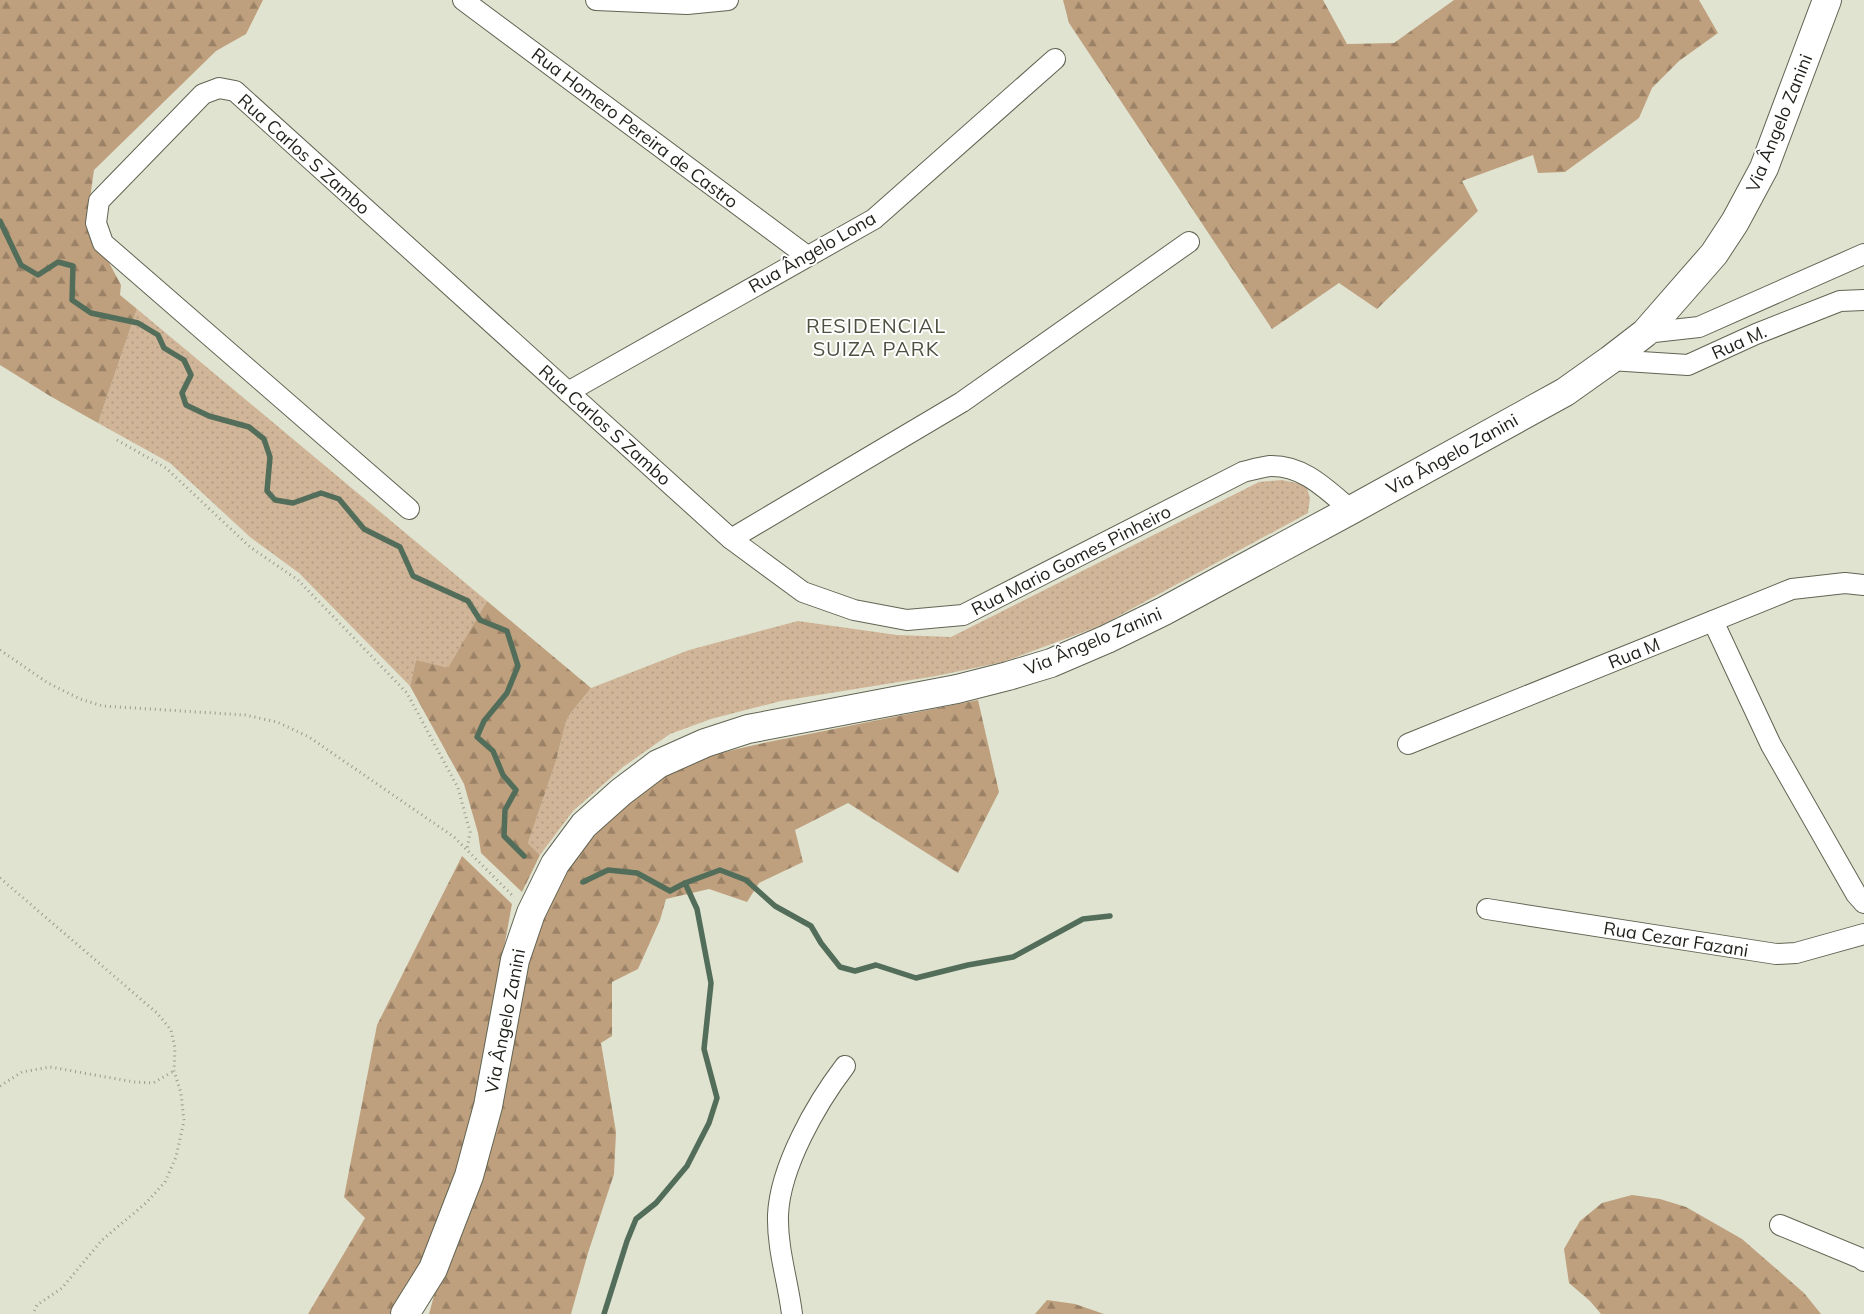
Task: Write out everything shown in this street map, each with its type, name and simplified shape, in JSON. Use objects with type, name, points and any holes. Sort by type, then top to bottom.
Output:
[{"type":"street","name":"Rua Homero Pereira de Castro","points":[[463,0],[807,256]]},
{"type":"street","points":[[596,0],[687,4],[728,0]]},
{"type":"street","name":"Via Ângelo Zanini","points":[[405,1314],[433,1268],[469,1176],[488,1106],[515,960],[531,913],[555,864],[584,825],[621,792],[658,764],[705,743],[748,729],[957,689],[1051,663],[1108,638],[1164,611],[1564,392],[1645,334],[1714,254],[1735,222],[1764,168],[1827,0]]},
{"type":"street","name":"Rua Ângelo Lona","points":[[568,392],[874,219],[1055,59]]},
{"type":"street","name":"Rua Carlos S Zambo","points":[[409,510],[103,243],[96,223],[100,201],[203,94],[219,88],[235,91],[731,539]]},
{"type":"street","points":[[731,539],[962,402],[1189,242]]},
{"type":"street","points":[[1645,334],[1699,328],[1864,254]]},
{"type":"street","name":"Rua M.","points":[[1610,360],[1688,365],[1756,334],[1840,301],[1864,300]]},
{"type":"street","name":"Rua Mario Gomes Pinheiro","points":[[731,539],[803,592],[854,610],[907,620],[964,615],[1243,472],[1269,466],[1290,468],[1317,480],[1351,510]]},
{"type":"street","name":"Rua M","points":[[1408,744],[1792,590],[1845,583],[1864,585]]},
{"type":"street","points":[[1713,621],[1771,745],[1856,894],[1864,903]]},
{"type":"street","name":"Rua Cezar Fazani","points":[[1487,909],[1776,954],[1796,953],[1864,934]]},
{"type":"street","points":[[792,1314],[781,1258],[778,1214],[787,1169],[828,1089],[845,1066]]},
{"type":"street","points":[[1780,1225],[1864,1261]]},
{"type":"street","points":[[420,1314],[433,1268]]},
{"type":"path","points":[[117,440],[166,468],[250,547],[298,580],[407,692],[458,788],[470,832],[467,850]]},
{"type":"path","points":[[0,650],[48,683],[80,699],[103,706],[245,715],[277,722],[309,737],[454,837],[531,913]]},
{"type":"path","points":[[0,878],[157,1013],[171,1030],[175,1048],[174,1071],[184,1120],[176,1157],[165,1182],[146,1202],[102,1240],[62,1288],[37,1305],[33,1314]]},
{"type":"path","points":[[0,1086],[22,1072],[50,1067],[144,1083],[154,1083],[174,1071]]},
{"type":"shaded area","points":[[137,309],[487,601],[448,669],[416,660],[410,686],[299,573],[250,537],[170,463],[98,423]]},
{"type":"shaded area","points":[[1282,480],[1306,485],[1310,498],[1308,513],[1102,625],[1003,662],[936,676],[781,701],[711,719],[670,734],[623,767],[573,811],[540,855],[528,843],[556,761],[567,718],[591,688],[689,650],[798,621],[897,635],[951,637],[1259,482]]},
{"type":"green space","points":[[0,0],[263,0],[246,34],[216,51],[94,170],[90,199],[106,257],[121,285],[120,295],[137,309],[98,423],[0,365]]},
{"type":"green space","points":[[1063,0],[1323,0],[1347,44],[1394,43],[1454,0],[1699,0],[1718,33],[1679,61],[1652,88],[1639,118],[1565,172],[1538,173],[1533,155],[1462,181],[1478,211],[1377,309],[1339,283],[1272,329],[1069,23]]},
{"type":"green space","points":[[487,601],[591,688],[567,718],[556,761],[528,843],[540,855],[522,892],[481,853],[478,833],[464,784],[410,686],[416,660],[448,668]]},
{"type":"green space","points":[[978,700],[999,792],[958,873],[848,803],[795,830],[803,862],[759,883],[747,902],[709,889],[666,899],[660,920],[638,969],[612,982],[612,1036],[601,1043],[616,1132],[614,1174],[588,1253],[571,1314],[429,1314],[529,949],[563,877],[597,833],[623,807],[652,784],[669,773],[709,757],[751,746]]},
{"type":"green space","points":[[462,856],[512,904],[463,1164],[426,1264],[395,1314],[308,1314],[365,1218],[344,1197],[377,1025]]},
{"type":"green space","points":[[1632,1195],[1660,1199],[1686,1207],[1742,1239],[1804,1293],[1821,1314],[1601,1314],[1590,1301],[1569,1283],[1564,1249],[1580,1221],[1602,1203]]},
{"type":"green space","points":[[1047,1300],[1075,1304],[1104,1314],[1035,1314]]},
{"type":"waterway","points":[[0,221],[21,265],[38,275],[58,262],[73,266],[72,300],[91,313],[138,323],[158,335],[164,348],[184,360],[191,375],[182,393],[186,405],[209,416],[249,427],[264,439],[270,457],[267,491],[275,500],[293,503],[321,493],[339,499],[364,529],[400,547],[413,576],[468,601],[480,620],[507,631],[518,666],[507,693],[484,721],[477,737],[493,751],[503,775],[516,790],[505,810],[504,836],[524,856]]},
{"type":"waterway","points":[[583,882],[608,870],[637,873],[670,891],[685,883],[720,870],[746,880],[775,906],[811,926],[821,943],[840,967],[855,971],[876,965],[916,978],[968,965],[1013,957],[1083,919],[1110,916]]},
{"type":"waterway","points":[[604,1314],[627,1241],[636,1219],[656,1203],[687,1166],[709,1123],[717,1098],[704,1049],[711,983],[697,909],[685,883]]},
{"type":"district","name":"RESIDENCIAL SUIZA PARK","points":[[876,336]]}]
